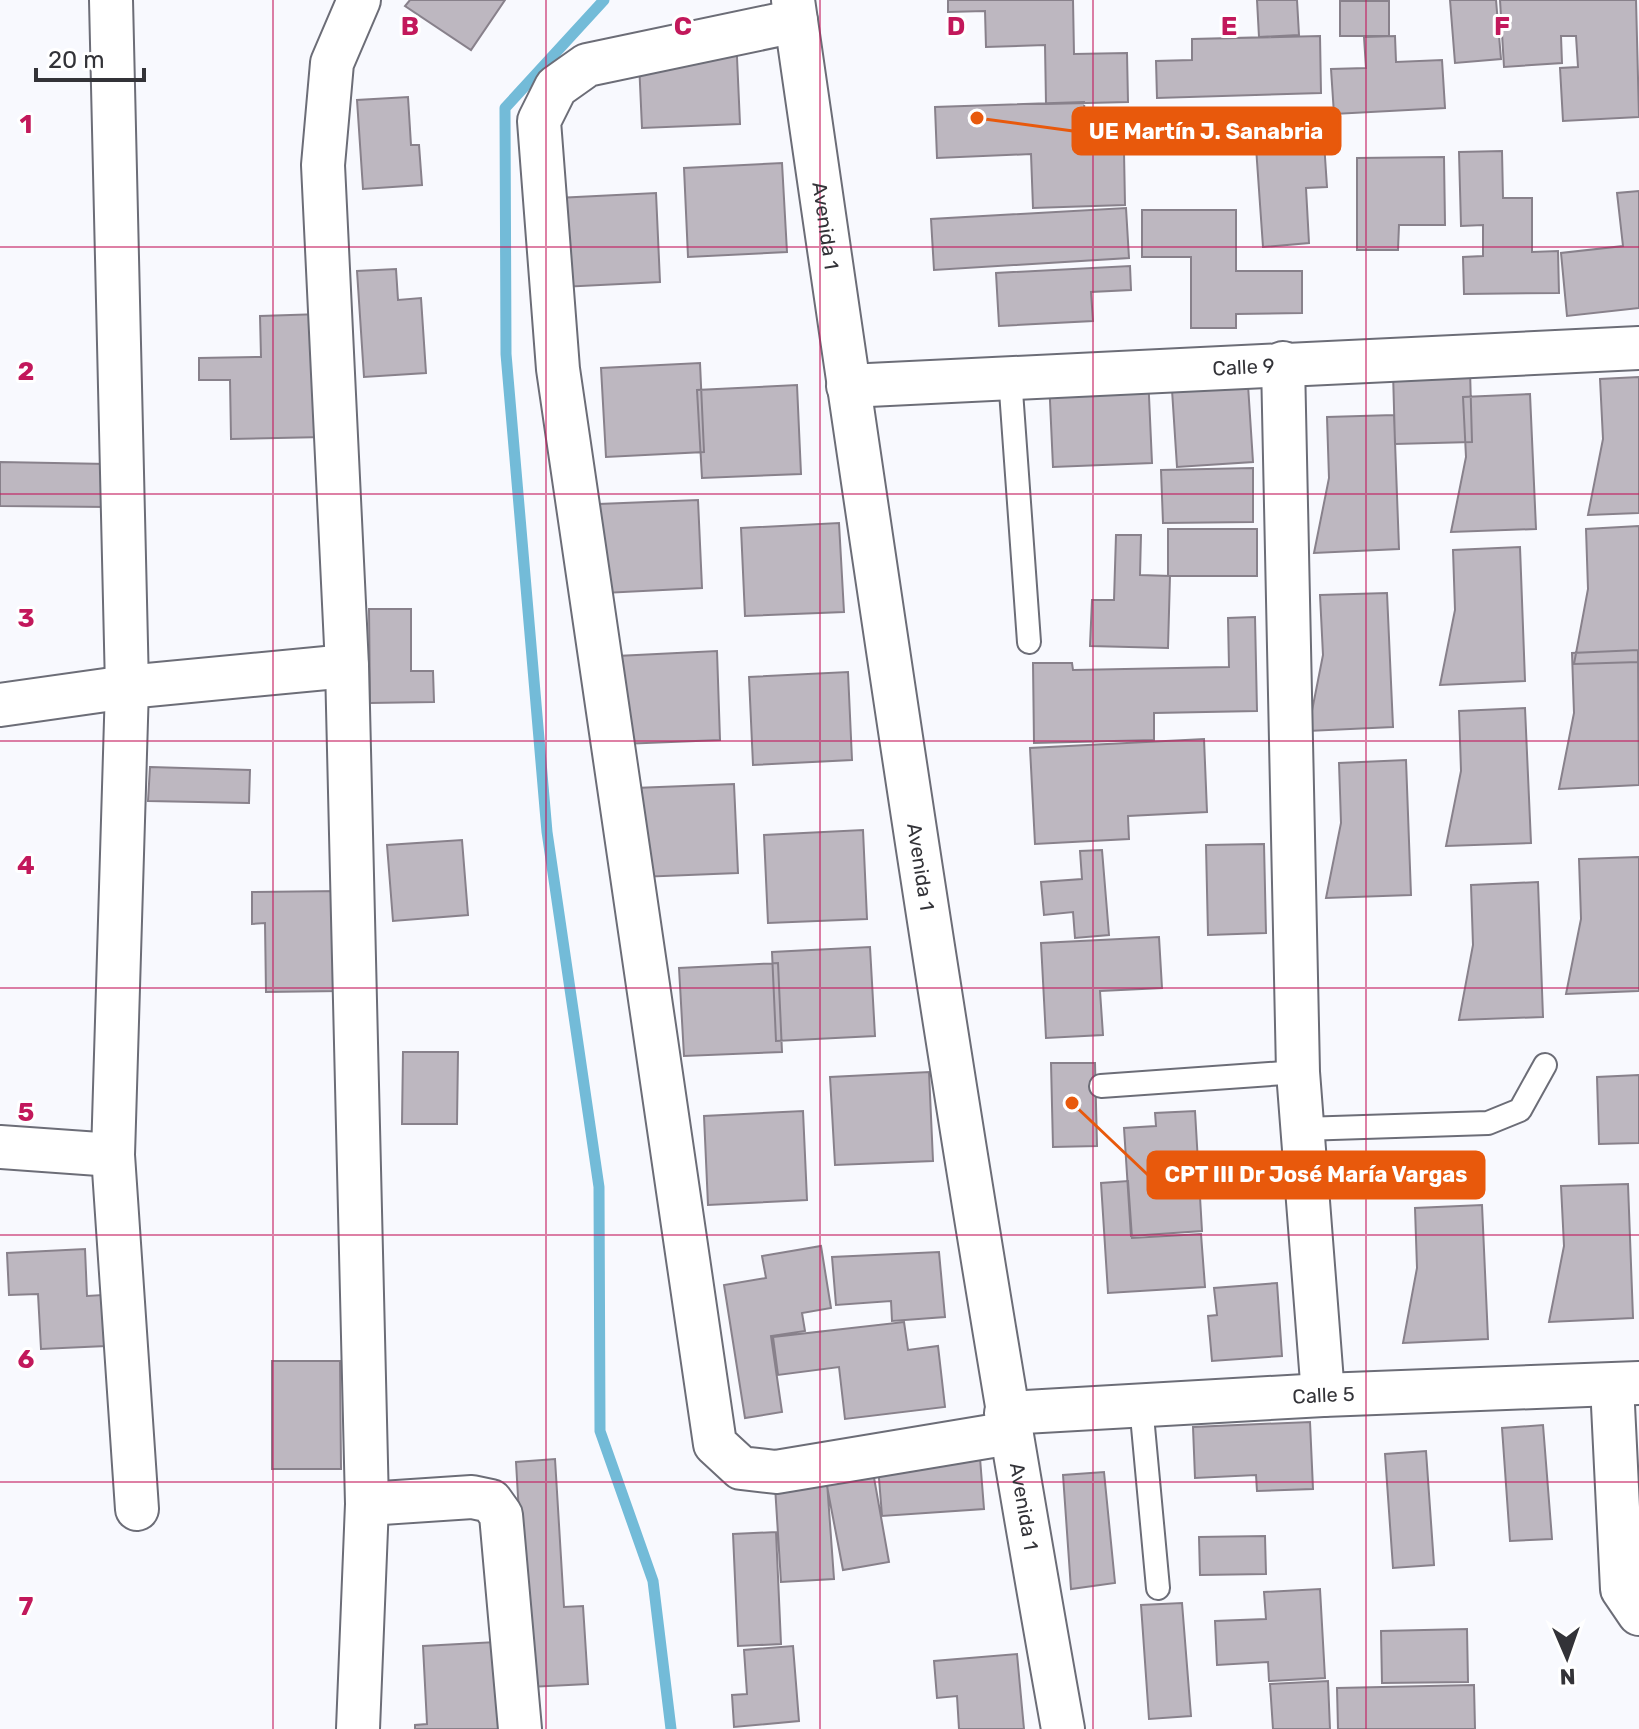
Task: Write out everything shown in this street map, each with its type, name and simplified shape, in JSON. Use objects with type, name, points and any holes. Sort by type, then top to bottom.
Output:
[{"type":"street","points":[[111,0],[127,687],[113,1155],[137,1509]]},
{"type":"street","points":[[358,1729],[367,1504],[347,666],[323,165],[332,63],[359,0]]},
{"type":"street","name":"Avenida 1","points":[[795,11],[848,386],[1008,1423],[1063,1729]]},
{"type":"street","name":"Calle 5","points":[[795,11],[587,65],[556,87],[539,121],[558,369],[715,1444],[741,1468],[776,1472],[1008,1423],[1141,1405],[1626,1384]]},
{"type":"street","name":"Calle 9","points":[[848,386],[1639,348]]},
{"type":"street","points":[[1283,363],[1298,1072],[1323,1395]]},
{"type":"street","points":[[0,705],[127,687],[347,666]]},
{"type":"street","points":[[0,1147],[113,1155]]},
{"type":"street","points":[[1626,1384],[1622,1589],[1639,1614]]},
{"type":"street","points":[[367,1504],[472,1497],[491,1501],[501,1515],[520,1729]]},
{"type":"lane","points":[[1010,377],[1029,642]]},
{"type":"lane","points":[[1302,1129],[1488,1123],[1520,1110],[1545,1065]]},
{"type":"lane","points":[[1101,1086],[1298,1072]]},
{"type":"lane","points":[[1141,1405],[1158,1588]]},
{"type":"building","points":[[410,0],[505,0],[471,50],[405,6]]},
{"type":"building","points":[[948,0],[1073,0],[1074,54],[1127,53],[1128,102],[1046,104],[1045,45],[986,47],[985,11],[948,12]]},
{"type":"building","points":[[1257,0],[1297,0],[1299,35],[1259,37]]},
{"type":"building","points":[[1450,0],[1496,0],[1501,59],[1455,63]]},
{"type":"building","points":[[1500,0],[1636,0],[1639,117],[1563,121],[1560,68],[1578,67],[1576,36],[1561,36],[1562,63],[1504,67]]},
{"type":"building","points":[[1340,1],[1389,1],[1389,36],[1340,36]]},
{"type":"building","points":[[736,35],[740,124],[642,128],[639,62]]},
{"type":"building","points":[[1320,36],[1321,93],[1157,98],[1156,61],[1192,60],[1192,39]]},
{"type":"building","points":[[1395,36],[1396,62],[1442,60],[1445,108],[1334,114],[1331,69],[1366,68],[1364,37]]},
{"type":"building","points":[[408,97],[411,145],[419,145],[422,185],[363,189],[357,100]]},
{"type":"building","points":[[1084,102],[1087,154],[1124,152],[1125,205],[1033,208],[1031,154],[937,158],[935,107]]},
{"type":"building","points":[[1324,142],[1327,187],[1306,188],[1309,243],[1263,247],[1256,147]]},
{"type":"building","points":[[1502,151],[1503,198],[1532,198],[1532,252],[1558,251],[1559,293],[1464,294],[1463,257],[1483,256],[1483,225],[1461,226],[1459,152]]},
{"type":"building","points":[[1444,157],[1445,225],[1399,225],[1398,250],[1357,250],[1357,158]]},
{"type":"building","points":[[782,163],[787,252],[688,257],[684,168]]},
{"type":"building","points":[[1639,191],[1639,308],[1567,316],[1561,253],[1623,246],[1617,193]]},
{"type":"building","points":[[656,193],[660,282],[561,287],[557,198]]},
{"type":"building","points":[[1126,208],[1129,258],[934,270],[931,219]]},
{"type":"building","points":[[1142,210],[1236,210],[1236,271],[1302,271],[1302,313],[1236,314],[1236,328],[1191,328],[1191,257],[1142,257]]},
{"type":"building","points":[[1130,266],[1131,290],[1091,292],[1093,321],[999,326],[996,273]]},
{"type":"building","points":[[396,269],[398,300],[421,298],[426,373],[364,377],[357,271]]},
{"type":"building","points":[[321,314],[324,437],[231,439],[230,380],[199,380],[199,358],[261,357],[260,316]]},
{"type":"building","points":[[700,363],[704,452],[606,457],[601,368]]},
{"type":"building","points":[[1470,370],[1472,442],[1395,444],[1393,372]]},
{"type":"building","points":[[1148,374],[1152,463],[1053,467],[1049,379]]},
{"type":"building","points":[[1639,377],[1639,513],[1588,515],[1603,439],[1600,379]]},
{"type":"building","points":[[797,385],[801,474],[702,478],[697,390]]},
{"type":"building","points":[[1248,385],[1253,462],[1177,467],[1172,390]]},
{"type":"building","points":[[1530,394],[1536,529],[1451,532],[1466,457],[1463,397]]},
{"type":"building","points":[[1394,415],[1399,549],[1314,553],[1329,478],[1327,417]]},
{"type":"building","points":[[0,462],[108,464],[108,507],[0,506]]},
{"type":"building","points":[[1253,468],[1253,522],[1163,523],[1161,470]]},
{"type":"building","points":[[698,500],[702,588],[604,593],[599,504]]},
{"type":"building","points":[[839,523],[844,612],[745,616],[741,528]]},
{"type":"building","points":[[1639,526],[1639,662],[1574,664],[1588,589],[1586,529]]},
{"type":"building","points":[[1168,529],[1257,529],[1257,576],[1168,576]]},
{"type":"building","points":[[1116,535],[1141,535],[1140,575],[1170,576],[1168,648],[1090,646],[1092,600],[1114,600]]},
{"type":"building","points":[[1520,547],[1525,681],[1440,685],[1455,610],[1453,550]]},
{"type":"building","points":[[1387,593],[1393,727],[1308,731],[1323,655],[1320,595]]},
{"type":"building","points":[[369,609],[411,609],[411,671],[433,671],[434,702],[370,703]]},
{"type":"building","points":[[1255,617],[1257,711],[1154,713],[1154,740],[1034,743],[1033,663],[1072,663],[1073,670],[1229,667],[1228,618]]},
{"type":"building","points":[[1638,650],[1639,785],[1559,789],[1574,713],[1572,653]]},
{"type":"building","points":[[717,651],[720,740],[622,744],[617,656]]},
{"type":"building","points":[[848,672],[852,760],[753,765],[749,677]]},
{"type":"building","points":[[1525,708],[1531,843],[1446,846],[1461,771],[1459,711]]},
{"type":"building","points":[[1204,739],[1207,812],[1128,816],[1129,839],[1035,844],[1030,748]]},
{"type":"building","points":[[1406,760],[1411,895],[1326,898],[1341,823],[1339,763]]},
{"type":"building","points":[[150,767],[250,770],[249,803],[148,801]]},
{"type":"building","points":[[734,784],[738,873],[639,877],[635,788]]},
{"type":"building","points":[[863,830],[867,919],[768,923],[764,835]]},
{"type":"building","points":[[462,840],[468,915],[393,921],[387,845]]},
{"type":"building","points":[[1264,844],[1266,933],[1208,935],[1206,845]]},
{"type":"building","points":[[1102,850],[1109,935],[1075,938],[1073,912],[1044,915],[1041,882],[1082,879],[1080,851]]},
{"type":"building","points":[[1639,857],[1639,991],[1566,994],[1581,919],[1579,859]]},
{"type":"building","points":[[1538,882],[1543,1017],[1459,1020],[1473,945],[1471,885]]},
{"type":"building","points":[[340,891],[341,991],[266,992],[265,923],[252,924],[252,892]]},
{"type":"building","points":[[1159,937],[1162,988],[1100,991],[1103,1035],[1046,1038],[1041,943]]},
{"type":"building","points":[[870,947],[875,1036],[776,1041],[772,952]]},
{"type":"building","points":[[778,963],[782,1052],[684,1056],[679,968]]},
{"type":"building","points":[[403,1052],[458,1052],[457,1124],[402,1124]]},
{"type":"building","points":[[1051,1063],[1095,1063],[1097,1146],[1053,1147]]},
{"type":"building","points":[[929,1072],[933,1161],[835,1165],[830,1077]]},
{"type":"building","points":[[1639,1075],[1639,1143],[1599,1144],[1597,1077]]},
{"type":"building","points":[[803,1111],[807,1200],[708,1205],[704,1116]]},
{"type":"building","points":[[1195,1111],[1202,1231],[1131,1236],[1124,1128],[1156,1126],[1155,1113]]},
{"type":"building","points":[[1128,1181],[1132,1238],[1201,1234],[1205,1287],[1108,1293],[1101,1183]]},
{"type":"building","points":[[1628,1184],[1633,1318],[1549,1322],[1564,1246],[1561,1186]]},
{"type":"building","points":[[1482,1205],[1488,1339],[1403,1343],[1417,1268],[1415,1208]]},
{"type":"building","points":[[821,1246],[831,1308],[802,1313],[805,1331],[771,1336],[782,1412],[745,1418],[724,1285],[766,1278],[762,1256]]},
{"type":"building","points":[[85,1249],[87,1296],[103,1295],[106,1346],[41,1349],[38,1294],[9,1295],[7,1253]]},
{"type":"building","points":[[939,1252],[945,1317],[892,1321],[891,1301],[836,1305],[832,1257]]},
{"type":"building","points":[[1277,1283],[1282,1356],[1212,1361],[1208,1316],[1217,1315],[1214,1288]]},
{"type":"building","points":[[904,1322],[908,1350],[938,1346],[945,1407],[845,1419],[839,1367],[778,1375],[773,1337]]},
{"type":"building","points":[[272,1361],[340,1361],[341,1469],[272,1469]]},
{"type":"building","points":[[1310,1422],[1313,1489],[1257,1491],[1256,1475],[1195,1478],[1193,1427]]},
{"type":"building","points":[[1543,1425],[1552,1539],[1510,1541],[1502,1428]]},
{"type":"building","points":[[1426,1451],[1434,1565],[1393,1568],[1385,1454]]},
{"type":"building","points":[[980,1458],[984,1509],[882,1516],[878,1466]]},
{"type":"building","points":[[555,1459],[564,1607],[583,1606],[588,1684],[529,1687],[516,1462]]},
{"type":"building","points":[[873,1472],[889,1562],[843,1570],[826,1481]]},
{"type":"building","points":[[1104,1472],[1115,1583],[1071,1589],[1063,1475]]},
{"type":"building","points":[[827,1482],[834,1579],[781,1582],[775,1486]]},
{"type":"building","points":[[776,1532],[781,1644],[738,1646],[733,1534]]},
{"type":"building","points":[[1265,1536],[1266,1574],[1200,1575],[1199,1537]]},
{"type":"building","points":[[1320,1589],[1325,1678],[1269,1681],[1268,1662],[1217,1665],[1215,1621],[1266,1619],[1264,1592]]},
{"type":"building","points":[[1182,1603],[1191,1716],[1149,1719],[1141,1605]]},
{"type":"building","points":[[1467,1629],[1468,1682],[1382,1683],[1381,1631]]},
{"type":"building","points":[[496,1642],[502,1729],[415,1729],[415,1725],[427,1724],[423,1646]]},
{"type":"building","points":[[793,1646],[799,1721],[734,1727],[732,1695],[747,1694],[744,1650]]},
{"type":"building","points":[[1017,1654],[1024,1729],[959,1729],[957,1696],[937,1698],[934,1661]]},
{"type":"building","points":[[1328,1681],[1330,1729],[1273,1729],[1270,1684]]},
{"type":"building","points":[[1474,1685],[1475,1729],[1338,1729],[1337,1688]]},
{"type":"waterway","points":[[604,0],[505,108],[506,354],[547,832],[599,1187],[600,1431],[653,1581],[671,1729]]},
{"type":"place","name":"UE Martín J. Sanabria","points":[[977,118]]},
{"type":"place","name":"CPT III Dr José María Vargas","points":[[1072,1103]]}]
